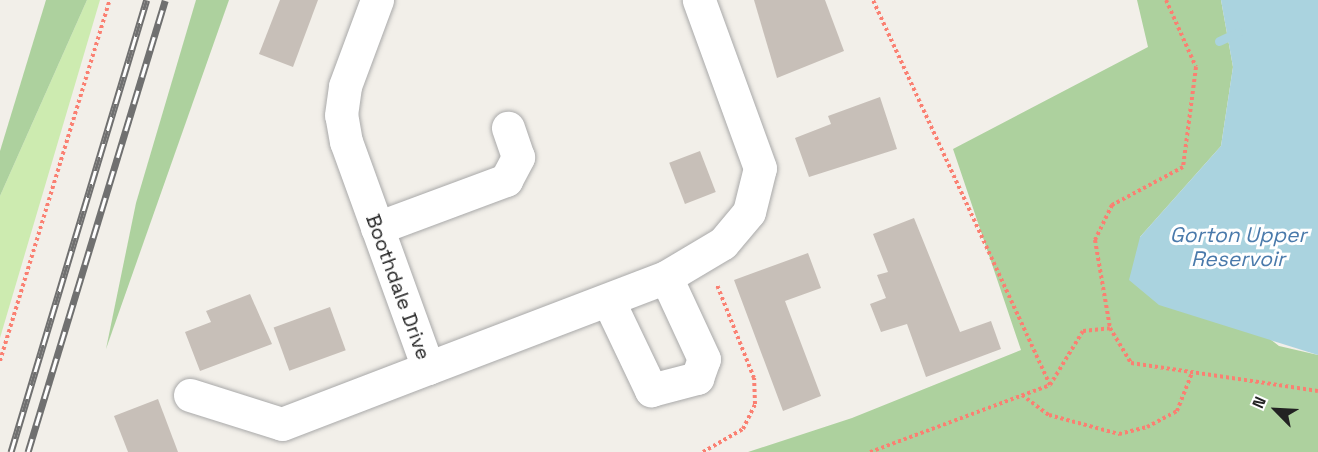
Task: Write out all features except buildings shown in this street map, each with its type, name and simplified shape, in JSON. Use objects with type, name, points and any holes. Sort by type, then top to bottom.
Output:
[{"type":"street","name":"Boothdale Drive","points":[[190,395],[282,424],[428,368],[377,228],[341,115],[345,86],[376,0]]},
{"type":"street","points":[[428,368],[609,302],[666,277],[723,243],[749,212],[760,168],[754,144],[699,0]]},
{"type":"street","points":[[377,228],[506,180],[518,157],[508,128]]},
{"type":"street","points":[[609,302],[651,390],[697,378],[704,359],[666,277]]},
{"type":"path","points":[[0,361],[110,0]]},
{"type":"path","points":[[873,0],[1050,385]]},
{"type":"path","points":[[1166,0],[1196,67],[1183,167],[1112,205],[1095,240],[1110,328],[1131,363],[1318,391]]},
{"type":"path","points":[[870,452],[1050,385],[1083,331],[1110,328]]},
{"type":"path","points":[[1022,395],[1049,416],[1119,434],[1148,427],[1177,411],[1192,373]]},
{"type":"green space","points":[[46,0],[87,0],[0,196],[0,151]]},
{"type":"green space","points":[[87,0],[100,0],[0,338],[0,196]]},
{"type":"green space","points":[[196,0],[229,0],[106,349],[136,203]]},
{"type":"green space","points":[[1137,0],[1221,0],[1233,67],[1221,146],[1140,237],[1279,346],[1318,355],[1318,452],[748,452],[852,418],[1021,350],[953,149],[1148,47]]},
{"type":"water","name":"Gorton Upper Reservoir","points":[[1221,0],[1318,0],[1318,355],[1159,305],[1129,280],[1140,237],[1221,146],[1233,67]]},
{"type":"waterway","points":[[1219,41],[1238,32]]},
{"type":"railway","points":[[11,452],[147,0]]},
{"type":"railway","points":[[28,452],[165,0]]}]
